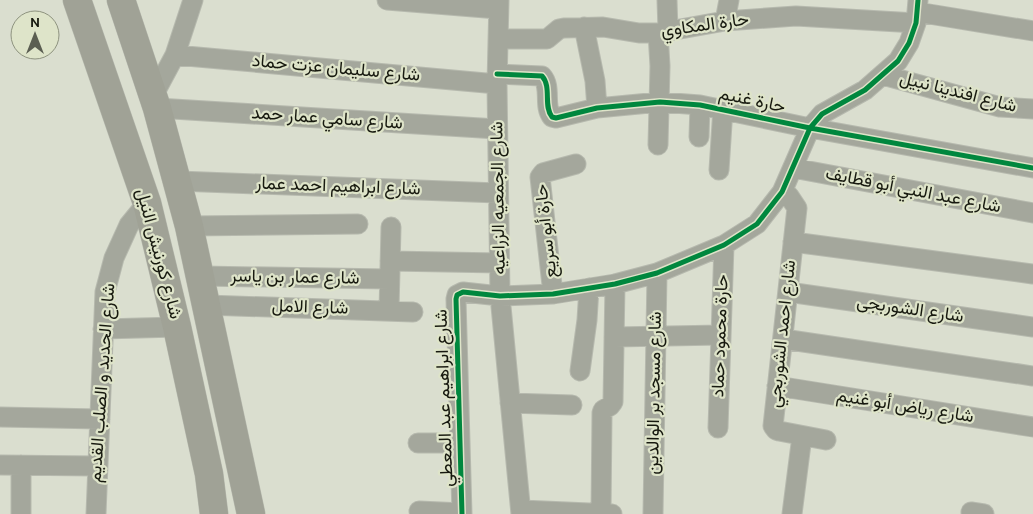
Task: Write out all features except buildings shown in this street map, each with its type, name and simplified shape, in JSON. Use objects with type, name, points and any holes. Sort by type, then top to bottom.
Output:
[{"type":"highway","name":"شارع كورنيش النيل","points":[[77,0],[147,203],[177,327],[208,474],[214,514]]},
{"type":"highway","name":"شارع كورنيش النيل","points":[[121,0],[155,102],[178,181],[201,276],[251,514]]},
{"type":"street","points":[[155,102],[175,55],[193,0]]},
{"type":"street","points":[[387,0],[498,4]]},
{"type":"street","points":[[658,145],[663,32],[667,0]]},
{"type":"street","points":[[725,21],[729,0]]},
{"type":"street","name":"شارع الجمعيه الزراعيه","points":[[498,4],[497,129],[500,296],[521,512]]},
{"type":"street","name":"حارة المكاوي","points":[[498,39],[543,40],[559,29],[584,27],[621,29],[639,33],[663,32],[796,8],[917,12],[1033,31]]},
{"type":"street","points":[[500,296],[553,294],[615,284],[657,273],[724,245],[757,224],[782,192],[810,128],[822,114],[865,90],[898,60],[909,43],[917,12]]},
{"type":"street","points":[[584,27],[593,72],[597,108]]},
{"type":"street","name":"شارع سليمان عزت حماد","points":[[175,55],[497,79]]},
{"type":"street","name":"شارع افندينا نبيل","points":[[883,75],[1000,107],[1033,109]]},
{"type":"street","name":"حارة غنيم","points":[[497,79],[542,76],[546,82],[549,112],[552,117],[597,108],[660,102],[700,105],[723,108],[810,128],[1033,168]]},
{"type":"street","name":"شارع سامي عمار حمد","points":[[155,102],[497,129]]},
{"type":"street","points":[[699,137],[700,105]]},
{"type":"street","points":[[720,170],[723,108]]},
{"type":"street","name":"حارة أبو سريع","points":[[553,294],[540,177],[543,173],[576,164]]},
{"type":"street","name":"شارع عبد النبي أبو قطايف","points":[[793,168],[1033,213]]},
{"type":"street","name":"شارع ابراهيم احمد عمار","points":[[178,181],[498,193]]},
{"type":"street","name":"شارع احمد الشوربجي","points":[[782,192],[789,196],[797,208],[774,428],[779,431],[826,440]]},
{"type":"street","name":"شارع الحديد و الصلب القديم","points":[[96,514],[106,292],[114,258],[128,225],[147,203]]},
{"type":"street","points":[[189,226],[358,224]]},
{"type":"street","points":[[389,311],[391,228]]},
{"type":"street","points":[[793,242],[1033,274]]},
{"type":"street","name":"حارة محمود حماد","points":[[718,428],[724,245]]},
{"type":"street","name":"شارع عمار بن ياسر","points":[[201,276],[390,270],[500,263]]},
{"type":"street","name":"شارع مسجد بر الوالدين","points":[[653,514],[657,273]]},
{"type":"street","points":[[601,514],[602,413],[613,402],[615,284]]},
{"type":"street","points":[[580,371],[588,320],[589,288]]},
{"type":"street","name":"شارع ابراهيم عبد المعطي","points":[[462,514],[456,297],[459,293],[463,292],[500,296]]},
{"type":"street","name":"شارع الشوربجى","points":[[788,292],[1033,327]]},
{"type":"street","name":"شارع الامل","points":[[207,305],[413,312]]},
{"type":"street","points":[[103,328],[177,327]]},
{"type":"street","points":[[614,337],[721,335]]},
{"type":"street","points":[[782,340],[1033,376]]},
{"type":"street","name":"شارع رياض أبو غنيم","points":[[777,386],[1033,427]]},
{"type":"street","points":[[510,403],[572,405]]},
{"type":"street","points":[[0,418],[100,419]]},
{"type":"street","points":[[792,514],[802,436]]},
{"type":"street","points":[[418,443],[460,443]]},
{"type":"street","points":[[0,465],[97,466]]},
{"type":"street","points":[[21,465],[21,514]]},
{"type":"street","points":[[419,511],[462,514]]},
{"type":"street","points":[[521,512],[613,514]]},
{"type":"cycle path","points":[[462,514],[457,295],[463,292],[500,296],[553,294],[615,284],[657,273],[724,245],[757,224],[782,192],[810,128],[822,114],[865,90],[898,61],[909,43],[916,23],[918,0]]},
{"type":"cycle path","points":[[497,74],[542,76],[547,86],[549,113],[552,117],[556,118],[597,108],[660,102],[700,105],[810,128],[1033,168]]}]
